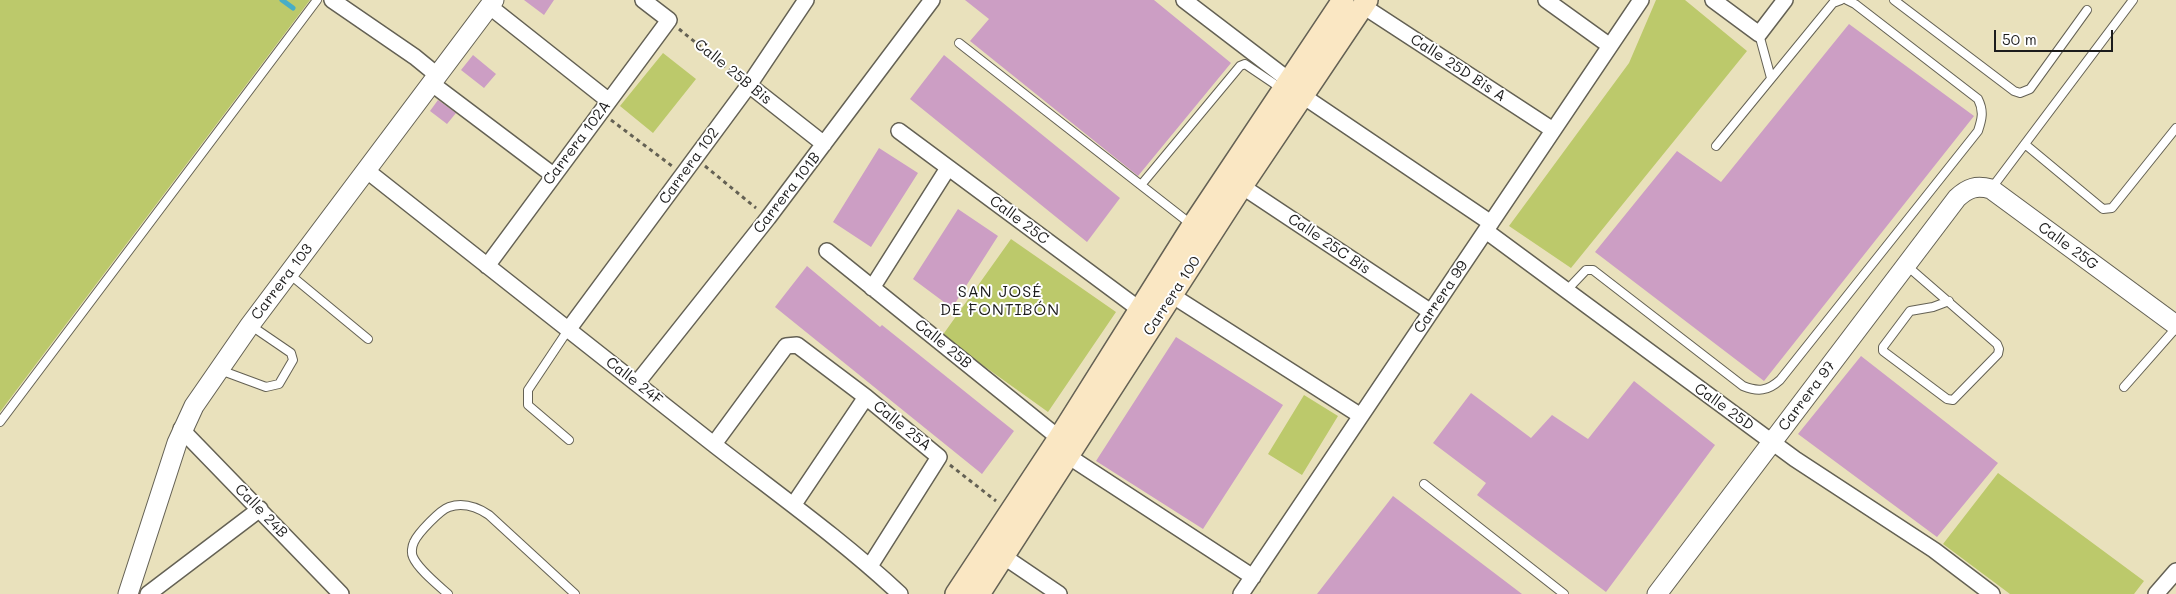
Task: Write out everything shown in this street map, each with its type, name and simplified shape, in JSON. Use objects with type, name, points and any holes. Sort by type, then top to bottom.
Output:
[{"type":"main road","name":"Carrera 100","points":[[979,594],[1172,296],[1234,181],[1292,89],[1340,1]]},
{"type":"main road","name":"Carrera 100","points":[[1292,89],[1365,3]]},
{"type":"main road","name":"Carrera 100","points":[[956,594],[1058,438],[1193,225],[1234,181]]},
{"type":"street","points":[[332,0],[415,57],[434,79],[553,175]]},
{"type":"street","points":[[643,0],[669,20]]},
{"type":"street","name":"Carrera 102","points":[[568,330],[749,85],[806,0]]},
{"type":"street","name":"Carrera 101B","points":[[637,383],[768,218],[932,0]]},
{"type":"street","name":"Calle 25D","points":[[1184,0],[1292,89],[1488,227],[1567,290],[1772,442],[1934,550],[1992,594]]},
{"type":"street","points":[[1546,0],[1610,46]]},
{"type":"street","name":"Carrera 99","points":[[1241,594],[1641,0]]},
{"type":"street","points":[[1713,0],[1759,34],[1785,0]]},
{"type":"street","points":[[491,3],[605,106]]},
{"type":"street","name":"Carrera 103","points":[[128,594],[182,429],[218,369],[491,3]]},
{"type":"street","name":"Calle 25D Bis A","points":[[1365,3],[1553,130]]},
{"type":"street","name":"Carrera 102A","points":[[487,266],[669,20]]},
{"type":"street","name":"Calle 25B Bis","points":[[749,85],[824,144]]},
{"type":"street","name":"Calle 25C","points":[[899,131],[1139,310]]},
{"type":"street","points":[[872,288],[948,168]]},
{"type":"street","name":"Calle 24F","points":[[366,170],[714,444],[794,504],[870,566],[900,594]]},
{"type":"street","name":"Calle 25C Bis","points":[[1234,181],[1431,312]]},
{"type":"street","name":"Carrera 97","points":[[1657,594],[1957,198],[1965,190],[1973,187],[1983,187],[1991,190]]},
{"type":"street","name":"Calle 25G","points":[[1991,190],[2176,326]]},
{"type":"street","name":"Calle 25B","points":[[826,251],[1058,438]]},
{"type":"street","points":[[1172,296],[1361,416]]},
{"type":"street","name":"Calle 25A","points":[[714,444],[786,346],[792,344],[798,345],[866,396],[939,456]]},
{"type":"street","points":[[794,504],[866,396]]},
{"type":"street","name":"Calle 24B","points":[[182,429],[260,509],[333,592]]},
{"type":"street","points":[[870,566],[939,456]]},
{"type":"street","points":[[1068,456],[1252,577]]},
{"type":"street","points":[[148,594],[260,509]]},
{"type":"street","points":[[1003,556],[1059,594]]},
{"type":"street","points":[[2156,594],[2176,571]]},
{"type":"lane","points":[[0,422],[317,0]]},
{"type":"lane","points":[[1716,146],[1833,3],[1841,0]]},
{"type":"lane","points":[[1567,290],[1586,270],[1593,270],[1744,386],[1753,390],[1765,390],[1780,380],[1978,131],[1982,118],[1982,107],[1978,99],[1855,4],[1846,0]]},
{"type":"lane","points":[[1894,0],[2014,91],[2020,93],[2030,89],[2087,10]]},
{"type":"lane","points":[[1991,190],[2134,0]]},
{"type":"lane","points":[[1759,34],[1771,78]]},
{"type":"lane","points":[[959,44],[1193,225]]},
{"type":"lane","points":[[1141,185],[1240,66],[1245,64],[1292,89]]},
{"type":"lane","points":[[2026,145],[2103,209],[2108,210],[2112,208],[2176,128]]},
{"type":"lane","points":[[1906,265],[1949,301],[1997,344],[2000,349],[1998,354],[1975,380],[1953,400],[1947,399],[1884,354],[1883,351],[1883,347],[1910,311],[1933,307],[1949,301]]},
{"type":"lane","points":[[288,273],[368,339]]},
{"type":"lane","points":[[218,369],[266,387],[279,384],[293,360],[291,353],[250,326]]},
{"type":"lane","points":[[2124,387],[2176,326]]},
{"type":"lane","points":[[568,330],[528,390],[526,400],[528,405],[570,440]]},
{"type":"lane","points":[[1424,484],[1564,594]]},
{"type":"lane","points":[[448,594],[413,558],[412,548],[414,541],[440,512],[450,507],[462,505],[476,506],[489,515],[576,594]]},
{"type":"path","name":"Calle 25B Bis","points":[[669,20],[749,85]]},
{"type":"path","points":[[605,106],[684,174]]},
{"type":"path","points":[[695,158],[768,218]]},
{"type":"path","name":"Calle 25A","points":[[939,456],[1010,512]]},
{"type":"green space","points":[[0,0],[310,0],[0,412]]},
{"type":"green space","points":[[1656,0],[1685,0],[1747,51],[1571,268],[1509,226],[1629,63]]},
{"type":"green space","points":[[663,53],[696,79],[653,133],[620,106]]},
{"type":"green space","points":[[1011,239],[1116,312],[1048,412],[942,336]]},
{"type":"green space","points":[[1304,395],[1338,416],[1302,475],[1268,454]]},
{"type":"green space","points":[[1998,473],[2144,581],[2134,594],[2010,594],[1943,544]]},
{"type":"building","points":[[524,0],[554,0],[544,15]]},
{"type":"building","points":[[965,0],[1154,0],[1231,63],[1138,176],[970,41],[989,19]]},
{"type":"building","points":[[1849,24],[1974,116],[1764,381],[1595,252],[1677,151],[1721,182]]},
{"type":"building","points":[[473,55],[496,74],[484,88],[461,70]]},
{"type":"building","points":[[944,55],[1120,198],[1087,242],[910,99]]},
{"type":"building","points":[[438,100],[456,113],[447,124],[430,111]]},
{"type":"building","points":[[879,148],[918,173],[871,247],[833,222]]},
{"type":"building","points":[[958,209],[998,236],[952,308],[913,279]]},
{"type":"building","points":[[807,266],[880,327],[882,325],[1014,431],[982,474],[775,307]]},
{"type":"building","points":[[1176,337],[1283,405],[1203,529],[1096,461]]},
{"type":"building","points":[[1861,356],[1998,463],[1937,537],[1798,434]]},
{"type":"building","points":[[1634,381],[1715,445],[1606,592],[1477,495],[1486,483],[1433,443],[1471,393],[1531,438],[1552,415],[1588,439]]},
{"type":"building","points":[[1393,496],[1522,594],[1317,594]]},
{"type":"waterway","points":[[282,0],[293,8]]},
{"type":"district","name":"SAN JOSÉ DE FONTIBÓN","points":[[1000,301]]}]
